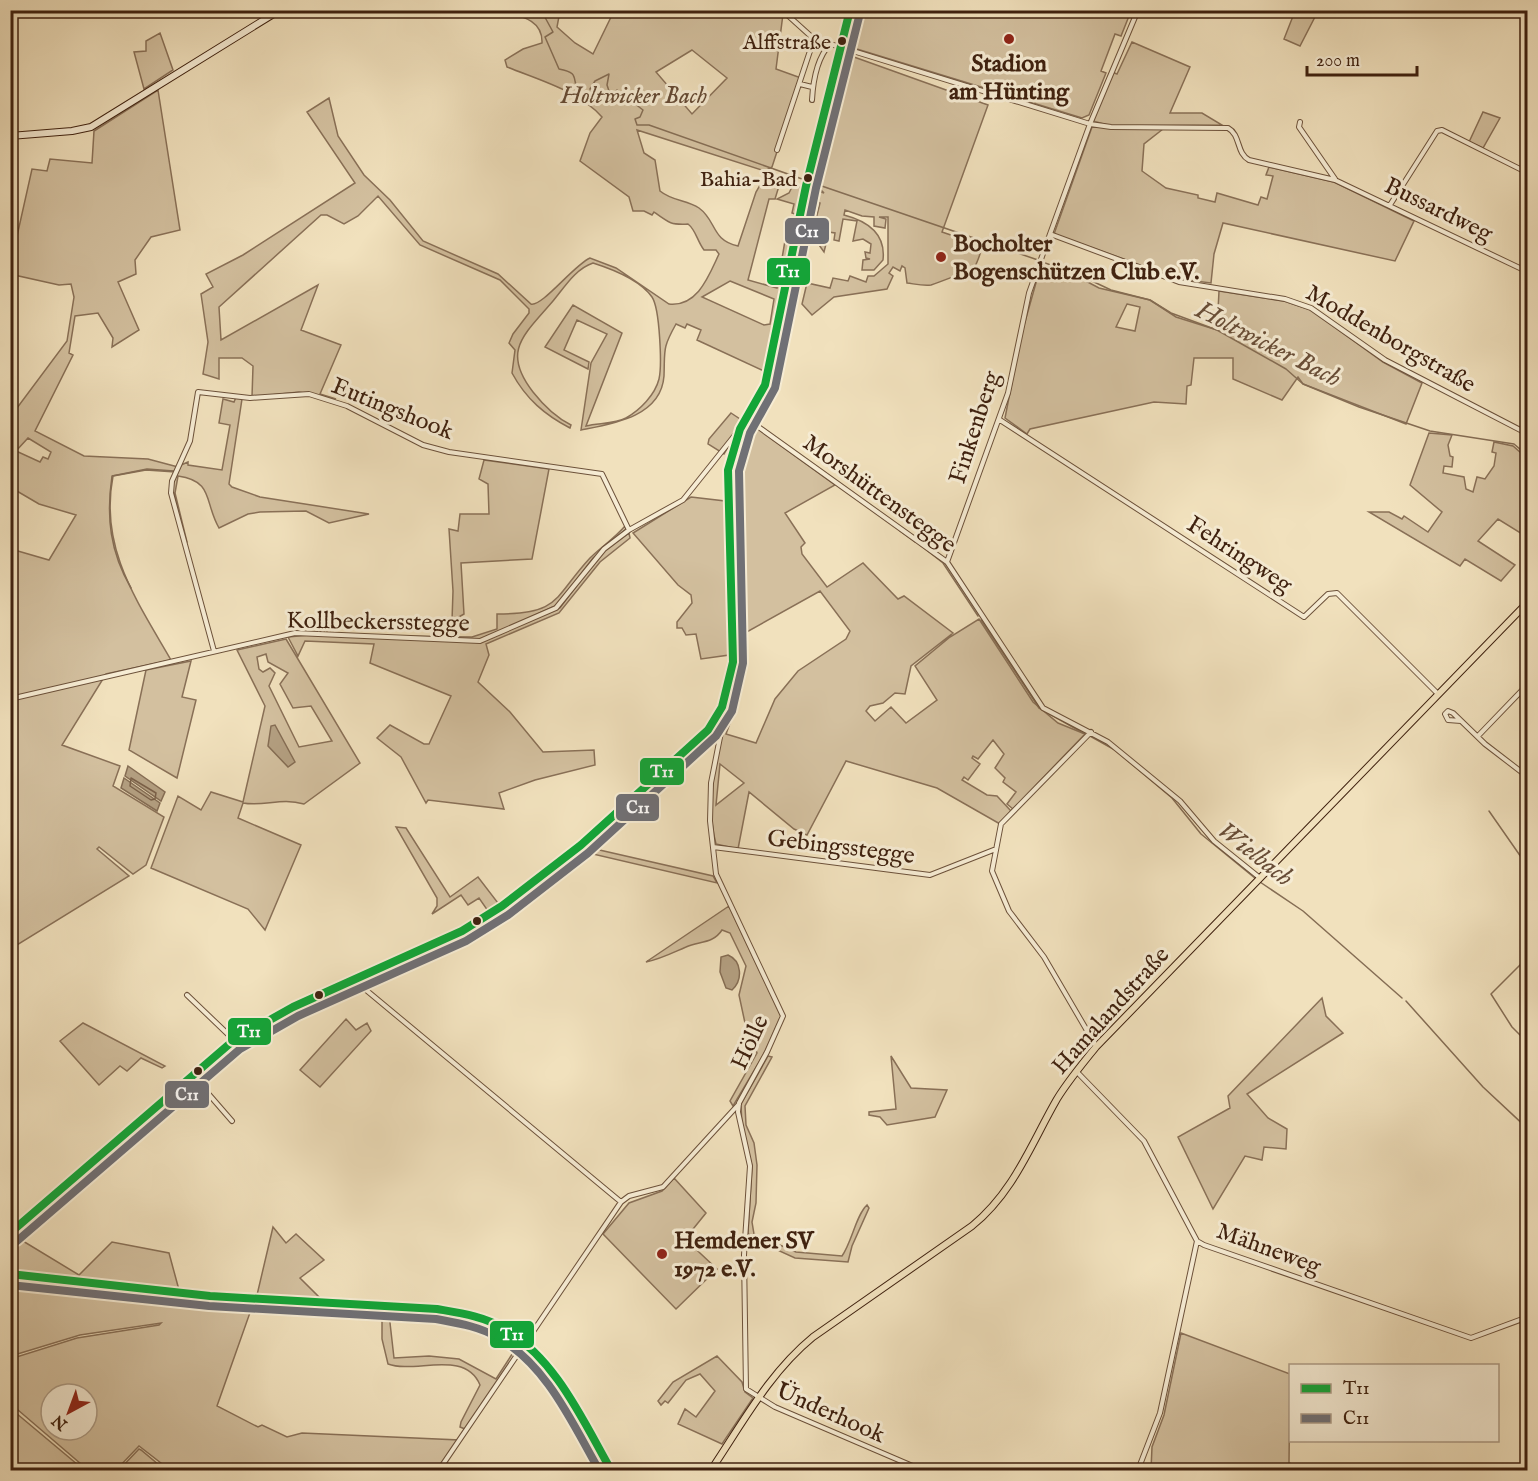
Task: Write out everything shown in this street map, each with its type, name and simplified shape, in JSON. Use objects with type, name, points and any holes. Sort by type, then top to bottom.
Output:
[{"type":"main road","points":[[10,136],[72,131],[97,124],[280,10]]},
{"type":"main road","name":"Hamalandstraße","points":[[711,1470],[772,1378],[802,1346],[972,1226],[993,1207],[1017,1174],[1056,1101],[1096,1047],[1527,602]]},
{"type":"street","points":[[10,1233],[234,1040],[265,1020],[462,931],[502,906],[605,826],[699,739],[722,707],[733,662],[728,470],[740,429],[765,385],[806,186],[850,10]]},
{"type":"street","points":[[1050,234],[1090,124],[1138,10]]},
{"type":"street","points":[[1136,16],[1150,10]]},
{"type":"street","points":[[783,11],[814,39],[1090,124]]},
{"type":"street","points":[[777,150],[814,39]]},
{"type":"street","points":[[812,100],[813,87],[822,55],[830,44]]},
{"type":"street","points":[[800,84],[813,87]]},
{"type":"street","points":[[1300,122],[1299,127],[1310,139],[1335,180]]},
{"type":"street","name":"Bussardweg","points":[[1090,124],[1111,127],[1228,128],[1235,134],[1242,155],[1249,160],[1335,180],[1527,272]]},
{"type":"street","points":[[1390,205],[1437,131],[1442,130],[1527,173]]},
{"type":"street","name":"Finkenberg","points":[[947,562],[1000,420],[1008,393],[1021,323],[1050,234]]},
{"type":"street","name":"Moddenborgstraße","points":[[1050,234],[1179,282],[1285,299],[1311,308],[1385,360],[1527,434]]},
{"type":"street","name":"Eutingshook","points":[[214,651],[171,493],[172,481],[190,441],[198,392],[250,398],[309,394],[346,406],[423,445],[602,474],[629,530]]},
{"type":"street","name":"Morshüttenstegge","points":[[746,418],[947,562],[1038,703],[1049,713],[1108,742],[1180,801],[1205,833],[1258,879]]},
{"type":"street","name":"Fehringweg","points":[[1000,420],[1304,617],[1328,594],[1337,593],[1438,695]]},
{"type":"street","name":"Kollbeckersstegge","points":[[10,699],[295,633],[480,641],[556,608],[591,562],[629,530],[683,500],[740,429]]},
{"type":"street","points":[[1478,736],[1527,684]]},
{"type":"street","name":"Hölle","points":[[722,707],[724,717],[711,783],[713,847],[720,885],[783,1016],[767,1052],[739,1103],[740,1124],[750,1166],[744,1255],[747,1345],[745,1383],[748,1392],[758,1399]]},
{"type":"street","points":[[1461,721],[1527,777]]},
{"type":"street","points":[[1091,732],[1001,824],[992,871],[1009,911],[1044,957],[1096,1047]]},
{"type":"street","name":"Gebingsstegge","points":[[713,847],[930,875],[996,849]]},
{"type":"street","points":[[354,980],[621,1202]]},
{"type":"street","points":[[187,995],[234,1040]]},
{"type":"street","name":"Mähneweg","points":[[1076,1071],[1144,1141],[1197,1241],[1466,1336],[1477,1337],[1527,1317]]},
{"type":"street","points":[[192,1074],[232,1121]]},
{"type":"street","points":[[439,1470],[621,1202],[629,1196],[663,1187],[739,1103]]},
{"type":"street","points":[[1138,1470],[1160,1413],[1197,1241]]},
{"type":"street","points":[[10,1274],[210,1296],[460,1311],[494,1322],[526,1342],[548,1365],[611,1470]]},
{"type":"street","name":"Ünderhook","points":[[758,1399],[922,1470]]},
{"type":"green space","points":[[780,10],[783,14],[776,69],[801,78],[772,167],[765,171],[637,130],[644,153],[655,160],[660,191],[669,197],[699,208],[705,213],[719,235],[729,243],[738,246],[756,192],[767,173],[789,181],[787,186],[779,186],[775,199],[769,199],[748,280],[777,288],[788,223],[796,222],[798,215],[792,213],[794,204],[777,199],[789,193],[793,185],[813,190],[800,246],[801,259],[768,390],[763,383],[764,371],[697,340],[701,330],[687,324],[685,328],[676,324],[666,345],[661,390],[654,401],[645,410],[633,416],[607,425],[581,430],[591,363],[607,334],[577,320],[564,350],[589,362],[588,369],[545,347],[573,305],[622,333],[586,426],[617,421],[631,415],[650,396],[657,385],[660,372],[659,325],[652,297],[633,280],[593,263],[575,274],[533,324],[520,344],[518,354],[523,378],[541,402],[571,425],[570,428],[552,418],[537,405],[523,391],[512,373],[515,350],[509,343],[529,313],[529,309],[500,280],[420,245],[378,196],[358,216],[344,224],[327,215],[321,215],[219,307],[221,340],[318,285],[301,330],[341,345],[320,394],[336,399],[299,392],[252,397],[253,366],[242,358],[219,358],[219,379],[203,374],[208,342],[201,294],[213,287],[206,274],[243,255],[355,183],[307,112],[329,98],[338,136],[364,175],[390,200],[423,241],[498,274],[531,304],[543,299],[590,258],[616,268],[669,304],[679,304],[695,295],[706,280],[719,254],[716,250],[704,250],[688,224],[670,222],[654,212],[652,215],[644,211],[633,211],[629,197],[580,161],[590,133],[602,117],[570,93],[507,67],[505,60],[523,49],[542,43],[539,29],[529,20],[501,11],[560,11],[557,27],[575,43],[593,54],[614,11]],"holes":[[[692,50],[727,78],[692,114],[656,72]],[[730,281],[774,299],[770,324],[764,325],[702,297]]]},
{"type":"green space","points":[[856,10],[1131,11],[1121,36],[1115,34],[1101,71],[1106,73],[1089,115],[1082,118],[847,46]]},
{"type":"green space","points":[[1295,11],[1318,11],[1300,46],[1284,39]]},
{"type":"green space","points":[[160,33],[173,70],[144,89],[134,52],[146,51],[146,41]]},
{"type":"green space","points":[[1132,42],[1190,67],[1170,113],[1202,113],[1222,125],[1111,126],[1093,121],[1112,72],[1117,74]]},
{"type":"green space","points":[[840,52],[988,105],[942,232],[983,246],[974,268],[967,271],[931,285],[925,285],[907,283],[905,268],[902,266],[900,271],[893,267],[889,273],[893,276],[887,289],[834,297],[812,315],[802,304],[807,283],[830,288],[833,278],[848,281],[850,276],[866,282],[868,276],[874,276],[888,264],[888,217],[879,217],[886,219],[885,228],[874,226],[874,217],[862,216],[845,210],[844,215],[867,225],[878,236],[883,251],[883,260],[874,270],[862,270],[863,260],[870,259],[866,258],[865,252],[870,253],[871,244],[863,239],[853,241],[857,221],[843,219],[839,241],[834,240],[835,233],[822,231],[821,238],[827,240],[824,252],[812,235],[820,203],[816,202],[814,193],[815,190],[824,193],[811,180]]},
{"type":"green space","points":[[158,90],[180,230],[151,237],[135,260],[136,274],[118,282],[139,330],[112,347],[113,338],[98,313],[75,316],[69,353],[73,355],[35,431],[84,456],[148,459],[178,467],[175,472],[146,470],[113,476],[110,502],[111,527],[124,573],[171,660],[106,674],[62,745],[120,766],[113,786],[164,817],[146,865],[133,874],[99,847],[97,849],[129,876],[17,945],[10,931],[11,549],[49,560],[76,515],[39,504],[10,487],[11,416],[67,341],[74,297],[71,284],[59,285],[14,275],[11,291],[11,263],[32,169],[47,171],[50,159],[92,163],[94,131]],"holes":[[[28,438],[51,452],[48,459],[43,457],[40,462],[16,451]]]},
{"type":"green space","points":[[1483,112],[1500,118],[1483,148],[1469,142]]},
{"type":"green space","points":[[1092,127],[1163,129],[1144,144],[1142,171],[1166,188],[1198,195],[1198,198],[1215,202],[1217,193],[1258,205],[1261,197],[1267,199],[1273,176],[1266,175],[1269,167],[1334,182],[1414,221],[1395,261],[1223,223],[1214,254],[1211,283],[1179,279],[1054,234]]},
{"type":"green space","points":[[1041,265],[1082,279],[1099,288],[1150,300],[1176,317],[1217,330],[1219,291],[1284,301],[1311,310],[1383,362],[1422,383],[1406,424],[1303,384],[1298,377],[1282,400],[1233,379],[1233,358],[1194,358],[1191,385],[1187,386],[1186,404],[1154,402],[1030,429],[1027,434],[1005,418],[1021,336]],"holes":[[[1127,304],[1140,307],[1135,331],[1116,327]]]},
{"type":"green space","points":[[236,397],[242,399],[229,484],[232,487],[260,497],[369,514],[329,523],[306,511],[260,512],[248,514],[219,528],[203,488],[189,479],[178,476],[175,493],[187,542],[185,543],[172,486],[181,465],[188,462],[188,465],[222,470],[230,425],[219,423],[223,399],[234,402]]},
{"type":"green space","points":[[731,413],[743,421],[724,454],[708,444],[709,439]]},
{"type":"green space","points":[[750,423],[835,485],[785,513],[805,543],[801,547],[802,554],[827,587],[863,563],[898,599],[904,596],[953,633],[911,666],[905,694],[895,693],[883,703],[870,706],[866,711],[875,721],[891,707],[906,723],[937,700],[915,666],[950,637],[979,619],[1033,702],[1058,723],[1085,734],[1013,809],[1007,804],[1016,792],[1003,782],[1005,778],[995,768],[1004,754],[993,740],[978,759],[973,756],[972,758],[980,764],[968,780],[964,777],[962,780],[987,795],[997,796],[1011,811],[1000,824],[937,788],[846,761],[807,835],[794,829],[749,792],[738,849],[716,844],[712,822],[712,778],[719,734],[735,669],[734,712],[726,734],[756,743],[775,699],[798,671],[846,639],[850,631],[820,591],[736,638],[732,462],[746,424]],"holes":[[[720,764],[744,783],[716,805]]]},
{"type":"green space","points":[[1429,433],[1452,435],[1448,445],[1450,456],[1453,457],[1452,467],[1444,466],[1443,473],[1464,477],[1466,489],[1473,492],[1477,477],[1485,479],[1494,466],[1496,453],[1492,452],[1494,442],[1513,446],[1527,458],[1527,537],[1498,519],[1478,541],[1515,565],[1501,581],[1465,559],[1460,566],[1369,512],[1389,512],[1402,519],[1404,516],[1428,532],[1442,512],[1410,485]]},
{"type":"green space","points":[[484,460],[549,469],[532,559],[461,563],[464,614],[452,621],[453,591],[449,529],[458,531],[460,514],[489,514],[488,484],[479,479]]},
{"type":"green space","points":[[691,497],[725,501],[729,655],[701,659],[696,634],[686,635],[682,628],[677,628],[677,622],[692,603],[691,595],[678,585],[633,533]]},
{"type":"green space","points":[[625,526],[626,529],[593,558],[557,605],[496,633],[560,608],[602,552],[629,533],[630,538],[600,562],[559,613],[486,644],[489,655],[478,682],[510,712],[543,752],[594,750],[595,765],[535,780],[499,793],[504,809],[428,800],[426,803],[401,757],[377,738],[390,725],[424,744],[429,744],[451,696],[370,663],[374,644],[305,641],[298,656],[288,637],[309,635],[472,637],[497,629],[497,614],[533,611],[554,601],[590,558]]},
{"type":"green space","points":[[286,639],[360,763],[304,804],[288,801],[243,803],[238,818],[301,845],[265,930],[248,909],[151,868],[178,796],[201,810],[211,792],[243,802],[265,706],[237,650]],"holes":[[[266,654],[268,662],[288,673],[280,684],[293,708],[311,706],[332,741],[299,747],[269,686],[275,673],[270,668],[263,672],[259,669],[257,657]]]},
{"type":"green space","points":[[191,661],[182,697],[196,700],[177,778],[129,750],[146,670]]},
{"type":"green space","points":[[396,827],[406,828],[450,897],[478,877],[498,903],[488,911],[479,898],[468,905],[461,895],[432,914],[437,906],[437,898]]},
{"type":"green space","points":[[582,846],[713,876],[717,883],[580,851]]},
{"type":"green space","points":[[729,906],[781,1016],[764,1054],[733,1106],[730,1101],[757,1053],[745,1023],[739,995],[746,966],[730,933],[722,930],[710,940],[646,962]]},
{"type":"green space","points":[[1322,998],[1326,1016],[1343,1033],[1247,1094],[1268,1118],[1287,1129],[1286,1149],[1264,1147],[1262,1160],[1245,1156],[1213,1209],[1178,1137],[1230,1108],[1228,1096]]},
{"type":"green space","points":[[346,1019],[356,1030],[367,1023],[371,1031],[320,1087],[300,1070]]},
{"type":"green space","points":[[83,1023],[165,1066],[162,1068],[141,1058],[127,1071],[120,1066],[99,1085],[60,1041]]},
{"type":"green space","points":[[768,1056],[772,1057],[745,1106],[746,1125],[754,1143],[757,1165],[756,1203],[752,1222],[754,1234],[796,1252],[842,1256],[860,1215],[867,1205],[869,1208],[852,1246],[848,1262],[795,1258],[751,1238],[748,1233],[752,1166],[742,1127],[741,1104]]},
{"type":"green space","points":[[891,1056],[911,1088],[947,1090],[935,1117],[887,1125],[880,1117],[869,1115],[869,1112],[896,1109]]},
{"type":"green space","name":"Hemdener SV 1972 e.V.","points":[[674,1178],[706,1213],[685,1239],[717,1269],[676,1309],[603,1234],[629,1203],[662,1191]]},
{"type":"green space","points":[[273,1227],[286,1243],[296,1234],[324,1260],[300,1278],[321,1299],[257,1295]]},
{"type":"green space","points":[[13,1235],[79,1275],[112,1242],[169,1253],[179,1290],[11,1271]]},
{"type":"green space","points":[[11,1279],[252,1307],[217,1406],[258,1427],[262,1425],[287,1437],[302,1433],[459,1440],[438,1470],[170,1470],[139,1446],[116,1470],[88,1470],[55,1442],[99,1442],[99,1382],[39,1382],[39,1428],[11,1404],[10,1359],[77,1338],[161,1323],[80,1335],[11,1356]]},
{"type":"green space","points":[[382,1314],[389,1314],[394,1358],[429,1356],[459,1359],[496,1379],[516,1348],[519,1351],[465,1429],[460,1427],[461,1422],[480,1385],[473,1374],[451,1365],[399,1366],[388,1364],[382,1339]]},
{"type":"green space","points":[[1181,1333],[1289,1374],[1289,1463],[1308,1470],[1151,1470],[1152,1447],[1164,1415]]},
{"type":"green space","points":[[717,1356],[742,1382],[745,1392],[753,1398],[722,1444],[678,1424],[685,1409],[696,1417],[715,1391],[700,1374],[686,1380],[668,1403],[665,1401],[661,1405],[658,1401],[673,1382]]},
{"type":"green space","points":[[10,1408],[39,1432],[39,1442],[51,1442],[84,1470],[11,1470]]},
{"type":"green space","points":[[139,1449],[141,1450],[165,1470],[119,1470]]},
{"type":"water","points":[[275,725],[295,762],[288,767],[268,746],[271,726]]},
{"type":"water","points":[[128,766],[165,792],[161,801],[125,776]]},
{"type":"water","points":[[124,778],[160,803],[157,811],[121,788]]},
{"type":"water","points":[[728,955],[736,962],[739,971],[738,981],[732,990],[726,988],[720,972],[721,957]]},
{"type":"waterway","name":"Holtwicker Bach","points":[[464,10],[470,10]]},
{"type":"waterway","name":"Holtwicker Bach","points":[[541,10],[553,32],[545,37],[559,69],[573,75],[580,94],[594,98],[590,89],[595,81],[609,74],[607,85],[609,91],[613,93],[617,90],[643,110],[640,117],[635,119],[637,125],[649,125],[805,180]]},
{"type":"waterway","name":"Holtwicker Bach","points":[[810,182],[1038,260]]},
{"type":"waterway","name":"Holtwicker Bach","points":[[1042,262],[1075,273],[1111,290],[1150,300],[1171,313],[1217,330],[1286,369],[1303,384],[1359,407],[1430,431],[1514,444],[1528,456]]},
{"type":"waterway","points":[[131,588],[118,561],[111,534],[109,506],[112,476],[147,469],[174,471]]},
{"type":"waterway","name":"Wielbach","points":[[900,531],[915,542]]},
{"type":"waterway","name":"Wielbach","points":[[920,545],[943,563],[978,616]]},
{"type":"waterway","name":"Wielbach","points":[[981,620],[1039,708],[1085,734]]},
{"type":"waterway","name":"Wielbach","points":[[1090,736],[1115,750],[1172,798],[1201,834],[1256,879]]},
{"type":"waterway","points":[[1489,811],[1528,867]]},
{"type":"waterway","name":"Wielbach","points":[[1260,882],[1303,911],[1402,998]]},
{"type":"waterway","points":[[1528,957],[1491,994],[1512,1027],[1528,1043]]},
{"type":"waterway","name":"Wielbach","points":[[1406,1001],[1483,1087],[1528,1129]]},
{"type":"transit line","name":"T11","points":[[10,1233],[234,1040],[293,1007],[462,931],[502,906],[581,845],[708,730],[722,707],[733,662],[728,470],[740,429],[765,385],[806,186],[850,10]]},
{"type":"transit line","name":"C11","points":[[17,1241],[240,1049],[298,1016],[466,941],[508,915],[588,853],[716,736],[732,711],[743,663],[739,471],[750,433],[775,388],[816,188],[860,13]]},
{"type":"transit line","name":"T11","points":[[10,1274],[210,1296],[437,1309],[479,1318],[503,1328],[522,1341],[553,1373],[578,1411],[611,1470]]},
{"type":"transit line","name":"C11","points":[[10,1285],[209,1306],[436,1319],[475,1328],[490,1333],[515,1349],[544,1379],[557,1396],[599,1470]]},
{"type":"place","name":"Stadion am Hünting","points":[[1009,39]]},
{"type":"place","name":"Alffstraße","points":[[842,41]]},
{"type":"place","name":"Bahia-Bad","points":[[808,178]]},
{"type":"place","name":"Bocholter Bogenschützen Club e.V.","points":[[941,257]]},
{"type":"place","name":"Hemdener SV 1972 e.V.","points":[[662,1254]]}]
